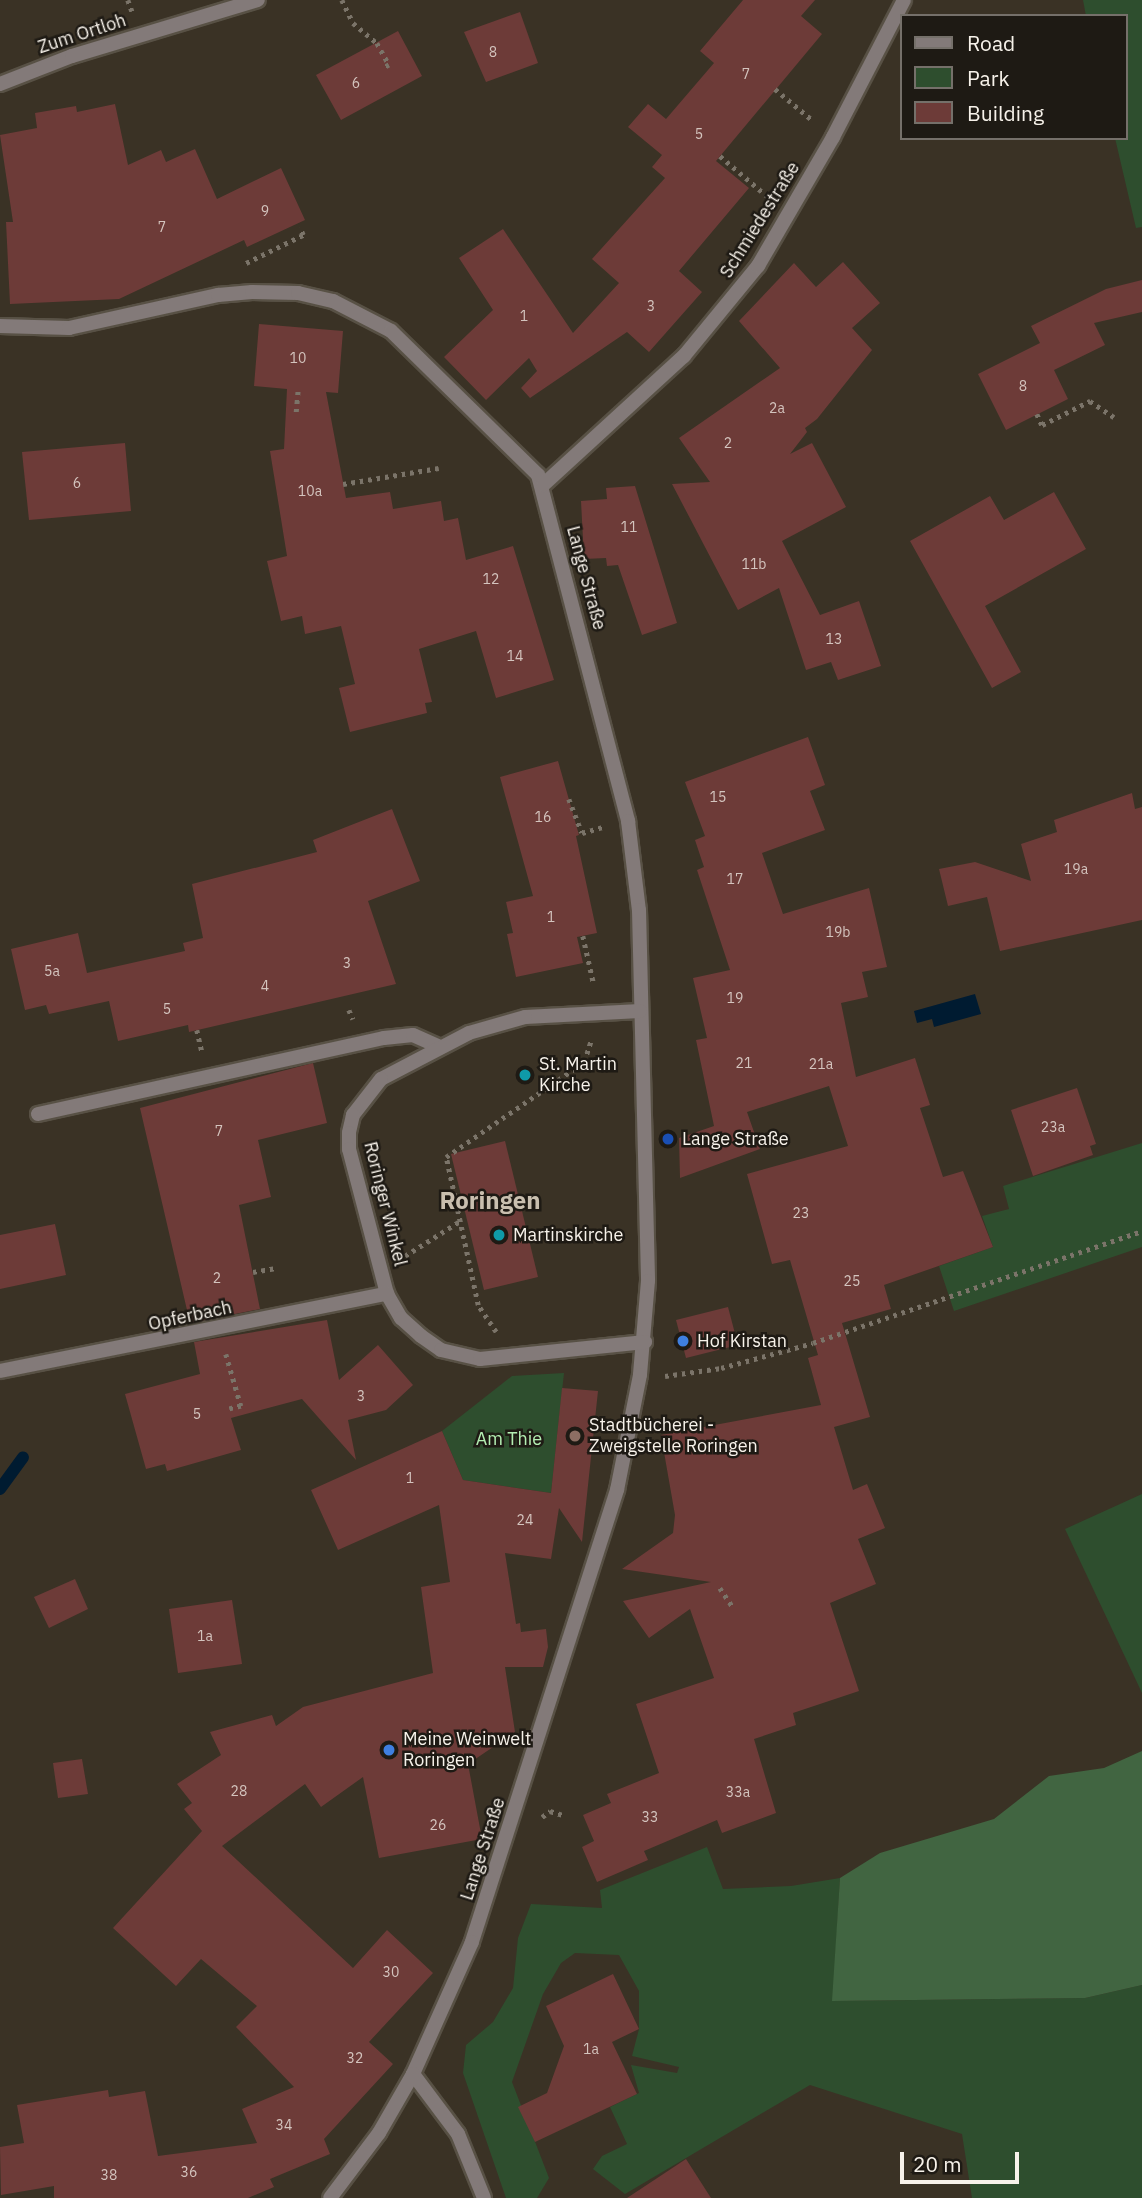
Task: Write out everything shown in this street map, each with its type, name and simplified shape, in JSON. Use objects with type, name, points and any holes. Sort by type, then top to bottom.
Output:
[{"type":"street","name":"Zum Ortloh","points":[[0,84],[72,56],[258,0]]},
{"type":"street","name":"Schmiedestraße","points":[[543,485],[684,356],[758,266],[833,137],[904,0]]},
{"type":"street","name":"Lange Straße","points":[[0,326],[69,328],[247,292],[317,297],[372,317],[412,347],[533,466],[543,485],[628,821],[639,910],[647,1199],[645,1342],[617,1490],[556,1690],[472,1942],[413,2074],[379,2133],[330,2198]]},
{"type":"street","name":"Roringer Winkel","points":[[640,1011],[525,1017],[438,1046],[372,1087],[353,1115],[349,1150],[387,1294],[401,1318],[441,1350],[480,1359],[645,1342]]},
{"type":"street","points":[[38,1114],[384,1038],[413,1035],[438,1046]]},
{"type":"street","name":"Opferbach","points":[[0,1371],[387,1294]]},
{"type":"street","points":[[413,2074],[458,2134],[484,2198]]},
{"type":"path","points":[[342,0],[353,23],[377,43],[389,65],[383,68]]},
{"type":"path","points":[[775,89],[833,137]]},
{"type":"path","points":[[720,156],[789,214]]},
{"type":"path","points":[[247,292],[234,268],[303,235],[300,228]]},
{"type":"path","points":[[296,412],[298,389]]},
{"type":"path","points":[[1037,414],[1042,425],[1090,401],[1114,417]]},
{"type":"path","points":[[344,484],[439,468]]},
{"type":"path","points":[[569,799],[582,833],[628,821]]},
{"type":"path","points":[[501,1356],[495,1329],[478,1305],[446,1157],[584,1062],[600,1013],[583,936]]},
{"type":"path","points":[[404,1256],[460,1221]]},
{"type":"path","points":[[640,1376],[700,1373],[813,1343],[1142,1231]]},
{"type":"path","points":[[253,1272],[275,1268]]},
{"type":"path","points":[[219,1329],[241,1406],[229,1409]]},
{"type":"path","points":[[720,1588],[732,1605]]},
{"type":"path","points":[[550,1811],[563,1815]]},
{"type":"green space","points":[[1083,0],[1142,0],[1142,227],[1136,228],[1115,140],[1128,140],[1128,14],[1086,14]]},
{"type":"green space","points":[[1142,1143],[1142,1247],[954,1311],[939,1266],[993,1247],[982,1216],[1009,1209],[1003,1186]]},
{"type":"green space","name":"Am Thie","points":[[564,1373],[551,1493],[463,1480],[442,1431],[512,1376]]},
{"type":"green space","points":[[1142,1494],[1142,1693],[1065,1529]]},
{"type":"green space","points":[[1142,1751],[1142,1985],[1085,1998],[832,2001],[840,1878],[880,1853],[994,1819],[1049,1776],[1104,1768]]},
{"type":"green space","points":[[707,1847],[723,1889],[791,1886],[840,1878],[833,2001],[1085,1998],[1142,1985],[1142,2198],[972,2198],[962,2134],[810,2085],[625,2194],[593,2169],[602,2156],[627,2144],[610,2107],[639,2093],[631,2065],[677,2073],[679,2067],[632,2056],[639,2029],[639,1991],[619,1955],[575,1953],[561,1963],[543,1994],[512,2082],[549,2178],[537,2198],[506,2198],[463,2073],[466,2045],[493,2022],[513,1988],[518,1938],[531,1904],[602,1908],[600,1890]]},
{"type":"water","points":[[975,994],[981,1014],[934,1027],[932,1019],[917,1023],[914,1011]]},
{"type":"building","points":[[743,0],[815,0],[801,16],[822,34],[716,161],[749,188],[679,271],[702,292],[649,352],[627,332],[530,398],[521,388],[537,371],[529,358],[486,400],[444,357],[493,310],[459,258],[503,229],[573,333],[619,283],[592,259],[665,178],[652,167],[662,155],[628,127],[648,104],[666,119],[714,63],[700,51]]},
{"type":"building","points":[[520,12],[538,63],[486,82],[464,32]]},
{"type":"building","points":[[398,31],[422,76],[341,120],[316,75]]},
{"type":"building","points":[[115,104],[128,165],[161,150],[166,162],[195,149],[217,199],[281,168],[305,220],[247,247],[244,240],[119,299],[10,304],[6,222],[13,222],[0,135],[37,128],[35,113],[76,106],[77,112]]},
{"type":"building","points":[[843,262],[880,303],[852,328],[872,350],[817,419],[805,428],[807,432],[790,454],[812,443],[846,507],[782,541],[820,615],[859,601],[881,666],[838,680],[831,662],[806,670],[779,588],[738,610],[672,484],[710,482],[679,438],[780,368],[739,321],[794,263],[816,287]]},
{"type":"building","points":[[1142,280],[1142,312],[1094,323],[1105,345],[1054,370],[1068,399],[1006,430],[978,374],[1040,343],[1031,326],[1106,289]]},
{"type":"building","points":[[259,324],[343,331],[338,393],[326,392],[346,498],[390,492],[393,509],[441,501],[444,521],[458,518],[466,560],[513,546],[554,680],[496,698],[476,631],[419,649],[432,702],[425,703],[427,713],[350,732],[339,688],[355,684],[341,626],[305,634],[302,616],[281,621],[267,561],[287,556],[270,451],[284,449],[287,389],[254,386]]},
{"type":"building","points":[[125,443],[131,511],[29,520],[22,452]]},
{"type":"building","points":[[635,486],[677,623],[642,635],[618,565],[607,566],[606,558],[584,559],[581,501],[607,499],[606,488]]},
{"type":"building","points":[[1054,492],[1086,549],[985,606],[1021,672],[992,688],[910,541],[990,496],[1004,520]]},
{"type":"building","points":[[808,737],[825,785],[810,791],[825,830],[762,853],[783,914],[869,888],[887,967],[862,972],[868,997],[841,1003],[856,1077],[915,1058],[930,1105],[920,1108],[943,1177],[963,1171],[993,1247],[884,1285],[891,1309],[842,1323],[870,1417],[834,1427],[853,1490],[867,1484],[885,1528],[858,1539],[876,1584],[830,1603],[859,1691],[793,1713],[796,1725],[754,1739],[776,1813],[722,1833],[717,1820],[644,1851],[648,1860],[597,1882],[582,1847],[594,1841],[583,1815],[611,1803],[607,1794],[659,1773],[636,1704],[714,1678],[690,1609],[649,1638],[623,1601],[711,1582],[622,1569],[673,1533],[675,1515],[661,1435],[821,1405],[808,1358],[818,1355],[790,1260],[772,1264],[747,1174],[848,1146],[829,1086],[747,1112],[760,1149],[680,1178],[679,1138],[714,1126],[696,1040],[707,1038],[693,978],[730,970],[697,870],[704,867],[695,840],[705,836],[685,782]]},
{"type":"building","points":[[558,761],[579,835],[576,836],[597,933],[577,937],[583,963],[516,977],[507,934],[513,933],[506,902],[533,896],[500,777]]},
{"type":"building","points":[[1132,793],[1135,809],[1142,807],[1142,920],[1000,951],[987,897],[948,906],[939,869],[975,862],[1031,881],[1021,844],[1057,832],[1054,820]]},
{"type":"building","points":[[392,809],[420,881],[368,901],[396,984],[189,1032],[188,1025],[118,1041],[109,1001],[49,1014],[46,1005],[25,1010],[11,949],[78,933],[87,973],[185,951],[183,943],[203,938],[192,884],[317,852],[313,840]]},
{"type":"building","points":[[313,1063],[327,1123],[258,1140],[271,1197],[239,1205],[260,1309],[190,1323],[140,1108]]},
{"type":"building","points":[[1077,1088],[1096,1144],[1090,1146],[1093,1155],[1033,1176],[1011,1110]]},
{"type":"building","name":"Martinskirche","points":[[505,1141],[538,1277],[484,1290],[451,1154]]},
{"type":"building","points":[[55,1224],[66,1275],[0,1289],[0,1235]]},
{"type":"building","points":[[728,1307],[738,1345],[686,1358],[676,1320]]},
{"type":"building","points":[[327,1320],[339,1380],[378,1345],[413,1385],[386,1410],[348,1420],[356,1460],[302,1399],[231,1418],[241,1450],[167,1471],[165,1464],[146,1469],[125,1394],[200,1374],[194,1342]]},
{"type":"building","points":[[562,1388],[598,1391],[582,1542],[559,1508],[551,1559],[505,1553],[516,1624],[520,1623],[521,1632],[546,1629],[548,1647],[543,1667],[505,1667],[515,1732],[468,1764],[482,1839],[379,1858],[363,1777],[321,1807],[305,1784],[222,1846],[353,1968],[387,1930],[433,1973],[369,2042],[393,2064],[324,2139],[330,2154],[270,2179],[274,2187],[248,2198],[54,2198],[54,2186],[1,2195],[0,2147],[24,2143],[17,2105],[108,2090],[109,2097],[145,2091],[158,2156],[257,2143],[242,2109],[294,2087],[236,2027],[257,2006],[201,1959],[176,1986],[113,1928],[202,1831],[184,1809],[192,1803],[177,1784],[221,1755],[210,1732],[272,1715],[276,1726],[303,1707],[433,1673],[421,1587],[450,1582],[439,1505],[338,1550],[311,1490],[442,1431],[463,1480],[551,1493]]},
{"type":"building","points":[[75,1579],[88,1609],[49,1628],[34,1597]]},
{"type":"building","points":[[232,1600],[242,1664],[178,1673],[169,1609]]},
{"type":"building","points":[[82,1759],[88,1794],[58,1798],[53,1763]]},
{"type":"building","points":[[613,1974],[639,2029],[612,2042],[637,2094],[535,2142],[518,2107],[547,2093],[564,2046],[546,2006]]},
{"type":"building","points":[[686,2159],[711,2198],[627,2198]]},
{"type":"waterway","points":[[0,1489],[23,1457]]},
{"type":"place","name":"St. Martin Kirche","points":[[525,1075]]},
{"type":"place","name":"Lange Straße","points":[[668,1139]]},
{"type":"place","name":"Martinskirche","points":[[499,1235]]},
{"type":"place","name":"Hof Kirstan","points":[[683,1341]]},
{"type":"place","name":"Stadtbücherei - Zweigstelle Roringen","points":[[575,1436]]},
{"type":"place","name":"Meine Weinwelt Roringen","points":[[389,1750]]},
{"type":"district","name":"Roringen","points":[[490,1201]]}]
